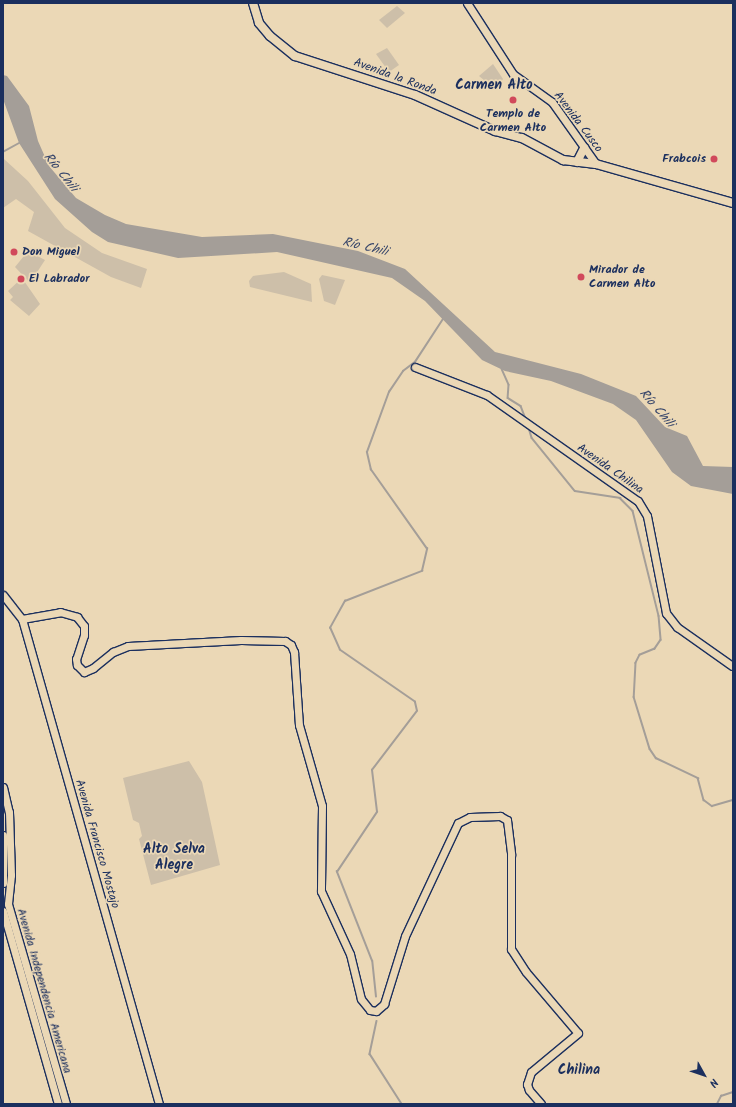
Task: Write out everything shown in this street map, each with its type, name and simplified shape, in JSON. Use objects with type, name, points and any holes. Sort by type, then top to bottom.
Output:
[{"type":"main road","name":"Avenida la Ronda","points":[[253,3],[259,23],[270,36],[295,56],[415,95],[496,131],[522,138],[563,160],[596,164],[733,203]]},
{"type":"main road","points":[[577,162],[584,148]]},
{"type":"street","name":"Avenida Cusco","points":[[467,3],[513,74],[552,102],[596,164]]},
{"type":"street","name":"Avenida Chilina","points":[[415,367],[487,395],[638,501],[647,516],[666,613],[677,627],[732,666]]},
{"type":"street","name":"Avenida Francisco Mostajo","points":[[3,595],[22,620],[159,1104]]},
{"type":"street","points":[[22,620],[60,612],[77,617],[84,626],[84,635],[76,659],[77,665],[84,672],[93,668],[113,652],[128,646],[241,640],[288,642],[294,652],[299,725],[322,806],[321,891],[350,954],[358,990],[365,1005],[373,1011],[380,1010],[384,1004],[405,936],[458,823],[470,817],[500,816],[509,824],[511,949],[526,972],[578,1034],[531,1072],[527,1084],[529,1090],[541,1104]]},
{"type":"street","name":"Avenida Independencia Americana","points":[[3,787],[9,824],[11,875],[8,904],[66,1104]]},
{"type":"street","points":[[3,835],[3,883]]},
{"type":"street","name":"Avenida Independencia Americana","points":[[3,911],[58,1104]]},
{"type":"shaded area","points":[[397,6],[405,13],[387,28],[379,20]]},
{"type":"shaded area","points":[[387,48],[399,65],[389,72],[376,54]]},
{"type":"shaded area","points":[[493,64],[503,79],[496,90],[479,76]]},
{"type":"shaded area","points":[[3,75],[7,76],[29,106],[38,141],[49,166],[76,198],[105,215],[126,224],[202,237],[273,234],[358,251],[405,269],[495,352],[581,374],[636,396],[665,427],[687,436],[703,466],[733,467],[733,494],[691,486],[672,472],[636,420],[613,404],[551,381],[505,371],[482,360],[425,301],[392,278],[277,252],[178,258],[108,242],[92,232],[55,199],[19,143],[3,99]]},
{"type":"shaded area","points":[[4,159],[28,181],[65,228],[102,253],[147,269],[141,288],[111,277],[28,231],[34,212],[16,199],[3,208]]},
{"type":"shaded area","points":[[28,251],[45,260],[30,283],[15,267]]},
{"type":"shaded area","points":[[284,272],[311,284],[312,302],[250,287],[249,281],[253,276]]},
{"type":"shaded area","points":[[322,275],[345,280],[335,305],[324,301],[319,279]]},
{"type":"shaded area","points":[[22,278],[40,304],[29,316],[10,300],[13,297],[8,291]]},
{"type":"shaded area","points":[[189,761],[202,782],[220,865],[151,885],[139,839],[142,836],[139,823],[133,820],[123,778]]},
{"type":"waterway","points":[[3,152],[19,143]]},
{"type":"waterway","points":[[376,997],[372,961],[337,872],[377,812],[372,770],[417,711],[415,702],[340,650],[330,628],[345,601],[422,571],[427,549],[371,470],[367,452],[389,392],[403,371],[415,362],[443,319]]},
{"type":"waterway","points":[[502,369],[509,385],[508,398],[521,406],[526,419]]},
{"type":"waterway","points":[[529,428],[532,438],[575,491],[620,498],[633,511],[659,616],[661,640],[655,649],[640,655],[636,663],[634,697],[650,749],[656,758],[698,778],[704,800],[712,806],[733,800]]},
{"type":"waterway","points":[[377,1021],[370,1054],[402,1104]]},
{"type":"waterway","points":[[717,1104],[721,1096],[733,1092]]},
{"type":"place","name":"Templo de Carmen Alto","points":[[513,100]]},
{"type":"place","name":"Frabcois","points":[[714,159]]},
{"type":"place","name":"Don Miguel","points":[[14,252]]},
{"type":"place","name":"Mirador de Carmen Alto","points":[[581,277]]},
{"type":"place","name":"El Labrador","points":[[21,279]]},
{"type":"district","name":"Carmen Alto","points":[[494,85]]},
{"type":"district","name":"Alto Selva Alegre","points":[[174,858]]},
{"type":"district","name":"Chilina","points":[[579,1070]]},
{"type":"water label","name":"Río Chili","points":[[60,173]]},
{"type":"water label","name":"Río Chili","points":[[365,248]]},
{"type":"water label","name":"Río Chili","points":[[656,409]]}]
